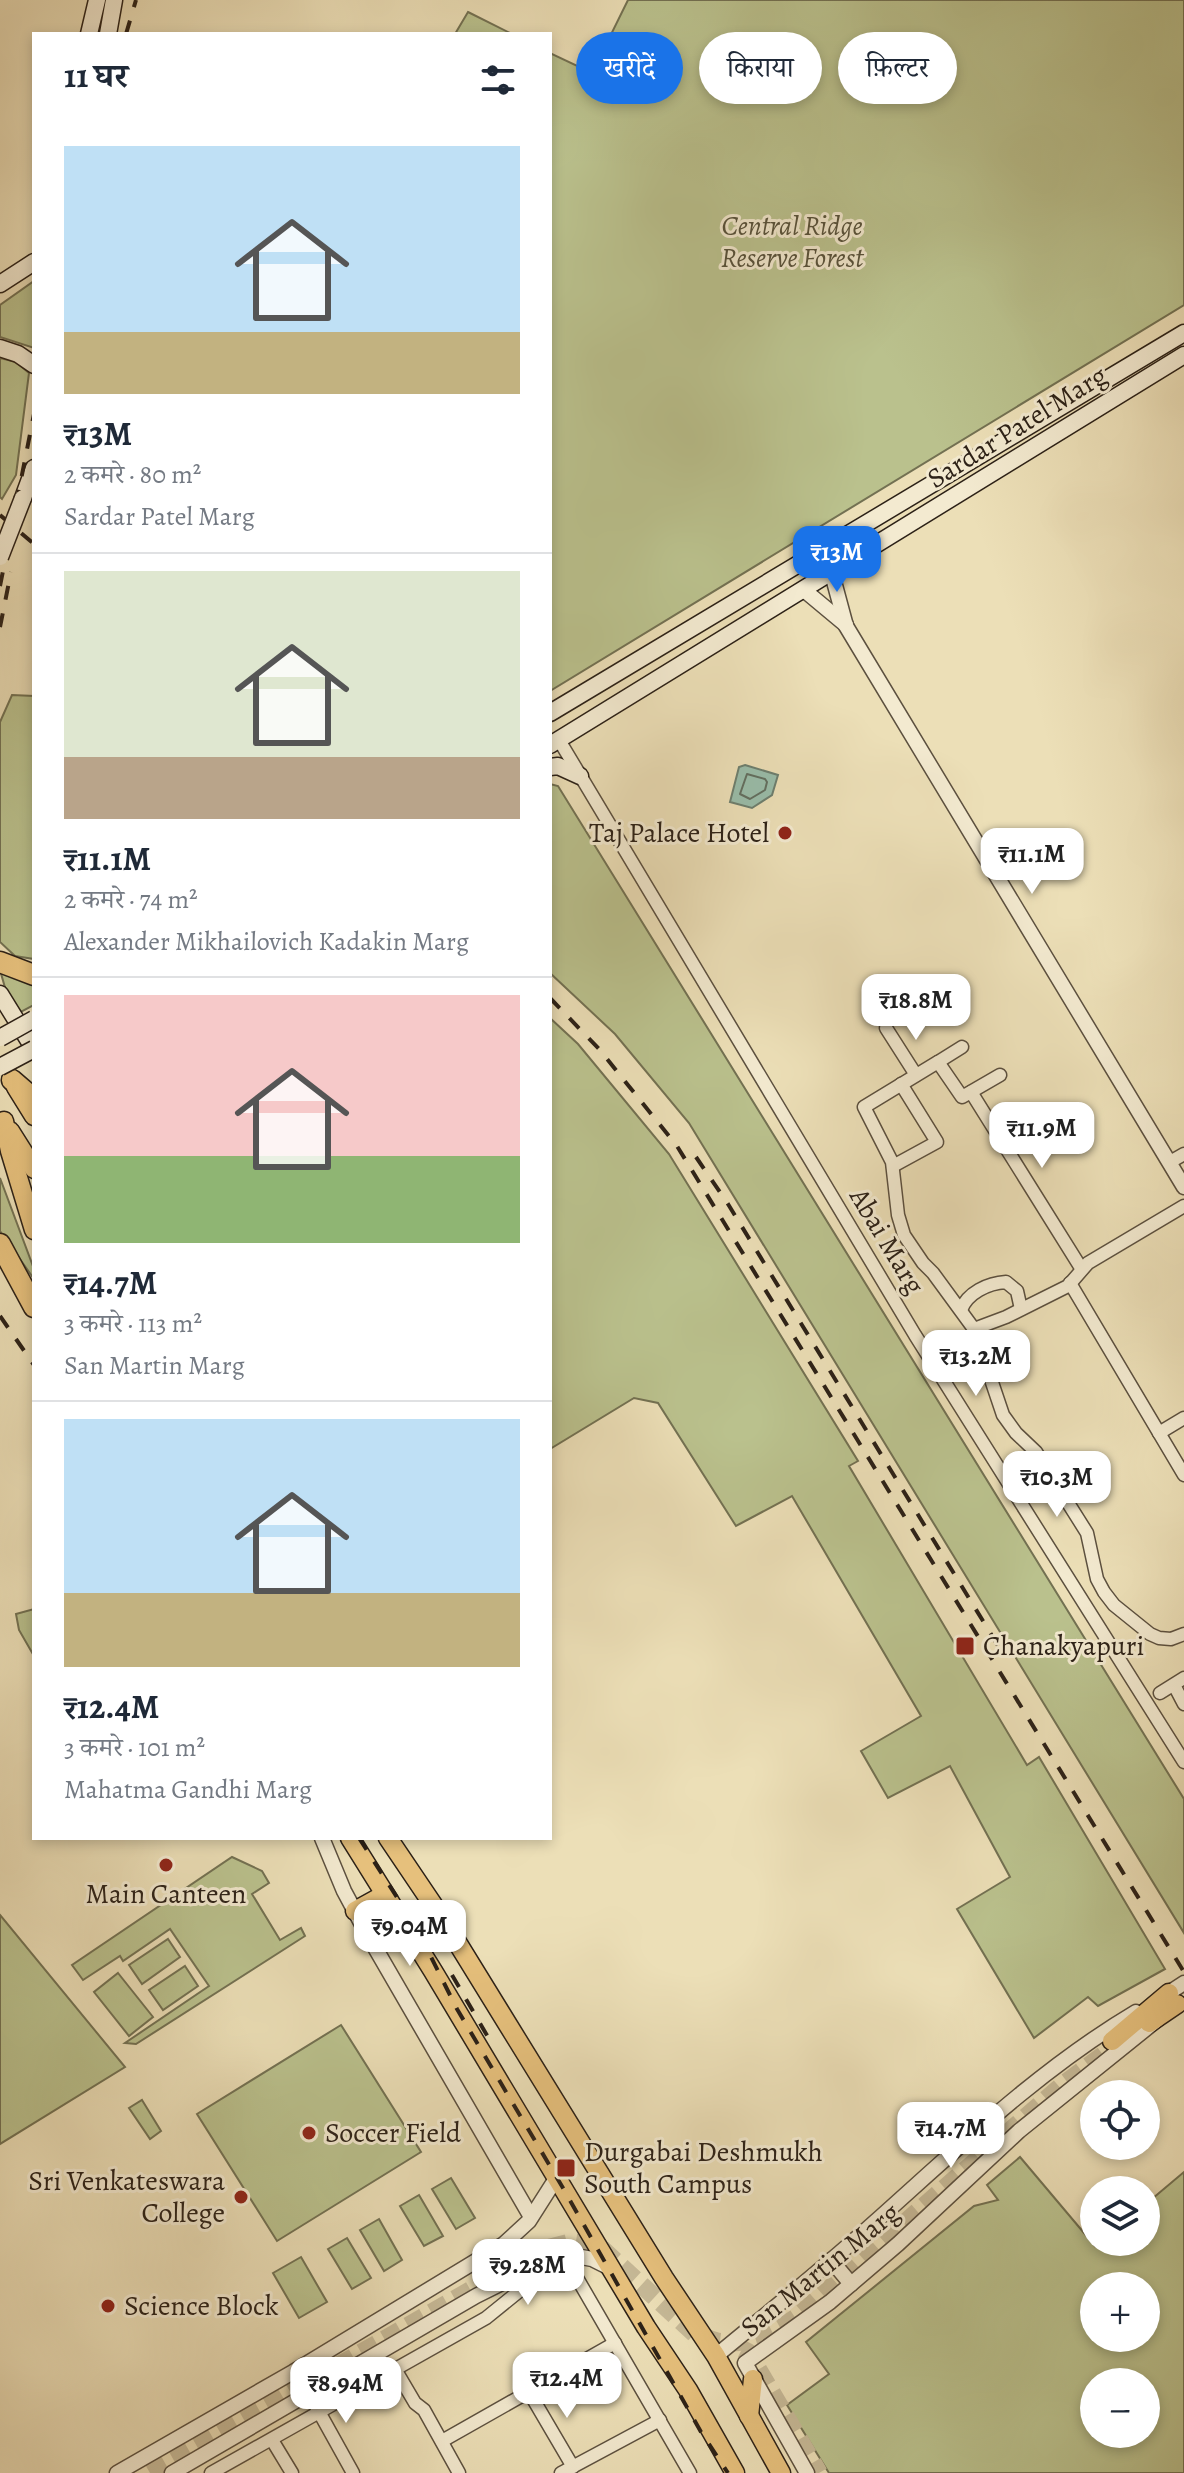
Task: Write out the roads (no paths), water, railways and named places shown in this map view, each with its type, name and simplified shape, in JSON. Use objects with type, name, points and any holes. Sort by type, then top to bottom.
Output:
[{"type":"highway","points":[[0,962],[32,974]]},
{"type":"highway","points":[[6,1074],[32,1097]]},
{"type":"highway","points":[[0,1244],[32,1303]]},
{"type":"main road","points":[[89,32],[97,0]]},
{"type":"main road","points":[[108,32],[114,0]]},
{"type":"main road","points":[[0,284],[32,263]]},
{"type":"main road","name":"Sardar Patel Marg","points":[[552,712],[1184,333]]},
{"type":"main road","points":[[0,348],[18,354],[32,364]]},
{"type":"main road","name":"Sardar Patel Marg","points":[[554,743],[1184,355]]},
{"type":"main road","points":[[0,557],[32,473]]},
{"type":"main road","points":[[552,767],[558,766],[580,776]]},
{"type":"main road","points":[[0,994],[32,1046]]},
{"type":"main road","points":[[0,1038],[32,1020]]},
{"type":"main road","points":[[6,1074],[32,1051]]},
{"type":"main road","points":[[0,1061],[32,1113]]},
{"type":"main road","points":[[2,1117],[32,1166]]},
{"type":"main road","points":[[2,1117],[32,1223]]},
{"type":"main road","points":[[351,1840],[610,2268],[688,2390],[735,2473]]},
{"type":"main road","points":[[391,1841],[716,2356],[781,2473]]},
{"type":"main road","points":[[355,1911],[384,1895]]},
{"type":"main road","points":[[1114,2043],[1178,1995]]},
{"type":"main road","points":[[749,2371],[749,2416]]},
{"type":"street","points":[[832,574],[846,626],[1184,1187]]},
{"type":"street","points":[[804,590],[846,626]]},
{"type":"street","name":"Abai Marg","points":[[554,743],[580,776],[915,1335],[1184,1762]]},
{"type":"street","points":[[886,1028],[916,1075]]},
{"type":"street","points":[[962,1047],[864,1107],[893,1166],[898,1215],[904,1235],[974,1329],[1003,1415],[1036,1452],[1087,1533],[1097,1579],[1104,1592],[1114,1605],[1150,1634],[1171,1639],[1184,1634]]},
{"type":"street","points":[[938,1062],[962,1097],[1000,1075]]},
{"type":"street","points":[[893,1166],[937,1142],[901,1084]]},
{"type":"street","points":[[971,1092],[1081,1268]]},
{"type":"street","points":[[1170,1162],[1184,1154]]},
{"type":"street","points":[[974,1329],[980,1329],[1070,1283],[1081,1268],[1184,1206]]},
{"type":"street","points":[[961,1310],[972,1294],[994,1283],[1006,1282],[1017,1291],[1021,1309]]},
{"type":"street","points":[[1070,1283],[1184,1475]]},
{"type":"street","points":[[1159,1433],[1184,1418]]},
{"type":"street","points":[[1160,1693],[1179,1682],[1184,1704]]},
{"type":"street","points":[[323,1840],[355,1911],[531,2217]]},
{"type":"street","name":"San Martin Marg","points":[[716,2356],[831,2260],[995,2115],[1097,2037],[1178,1995]]},
{"type":"street","name":"San Martin Marg","points":[[749,2371],[851,2284],[1019,2131],[1178,1995]]},
{"type":"street","points":[[117,2473],[293,2372],[504,2244],[531,2217],[557,2177]]},
{"type":"street","points":[[172,2473],[476,2296],[536,2266],[576,2256],[592,2259],[610,2268]]},
{"type":"street","points":[[566,2259],[690,2473]]},
{"type":"street","points":[[831,2260],[851,2284]]},
{"type":"street","points":[[221,2471],[486,2318],[523,2288],[536,2266]]},
{"type":"street","points":[[476,2296],[486,2318]]},
{"type":"street","points":[[442,2441],[615,2343]]},
{"type":"street","points":[[395,2369],[415,2403],[424,2410],[459,2473]]},
{"type":"street","points":[[749,2371],[807,2473]]},
{"type":"street","points":[[308,2392],[353,2473]]},
{"type":"street","points":[[529,2392],[567,2470],[660,2420]]},
{"type":"street","points":[[272,2440],[292,2473]]},
{"type":"water","points":[[745,765],[778,775],[772,795],[752,808],[730,802],[739,767]]},
{"type":"tunnel","points":[[150,2473],[541,2250],[572,2242],[599,2246],[696,2335],[730,2343],[770,2333],[797,2317],[1060,2087],[1107,2052]]},
{"type":"tunnel","points":[[742,2349],[748,2352],[819,2473]]},
{"type":"railway","points":[[127,32],[136,0]]},
{"type":"railway","points":[[0,586],[32,424]]},
{"type":"railway","points":[[0,515],[32,542]]},
{"type":"railway","points":[[0,627],[11,572]]},
{"type":"railway","points":[[552,1000],[599,1049],[677,1146],[1184,1972]]},
{"type":"railway","points":[[696,1157],[728,1204],[1005,1657]]},
{"type":"railway","points":[[0,1316],[32,1362]]},
{"type":"railway","points":[[360,1840],[416,1927],[457,2009],[701,2432],[728,2473]]},
{"type":"railway","points":[[452,1975],[492,2044]]},
{"type":"place","name":"Taj Palace Hotel","points":[[785,833]]},
{"type":"place","name":"Chanakyapuri","points":[[965,1646]]},
{"type":"place","name":"Main Canteen","points":[[166,1865]]},
{"type":"place","name":"Soccer Field","points":[[309,2133]]},
{"type":"place","name":"Durgabai Deshmukh South Campus","points":[[566,2168]]},
{"type":"place","name":"Sri Venkateswara College","points":[[241,2197]]},
{"type":"place","name":"Science Block","points":[[108,2306]]},
{"type":"park label","name":"Central Ridge Reserve Forest","points":[[792,242]]}]
